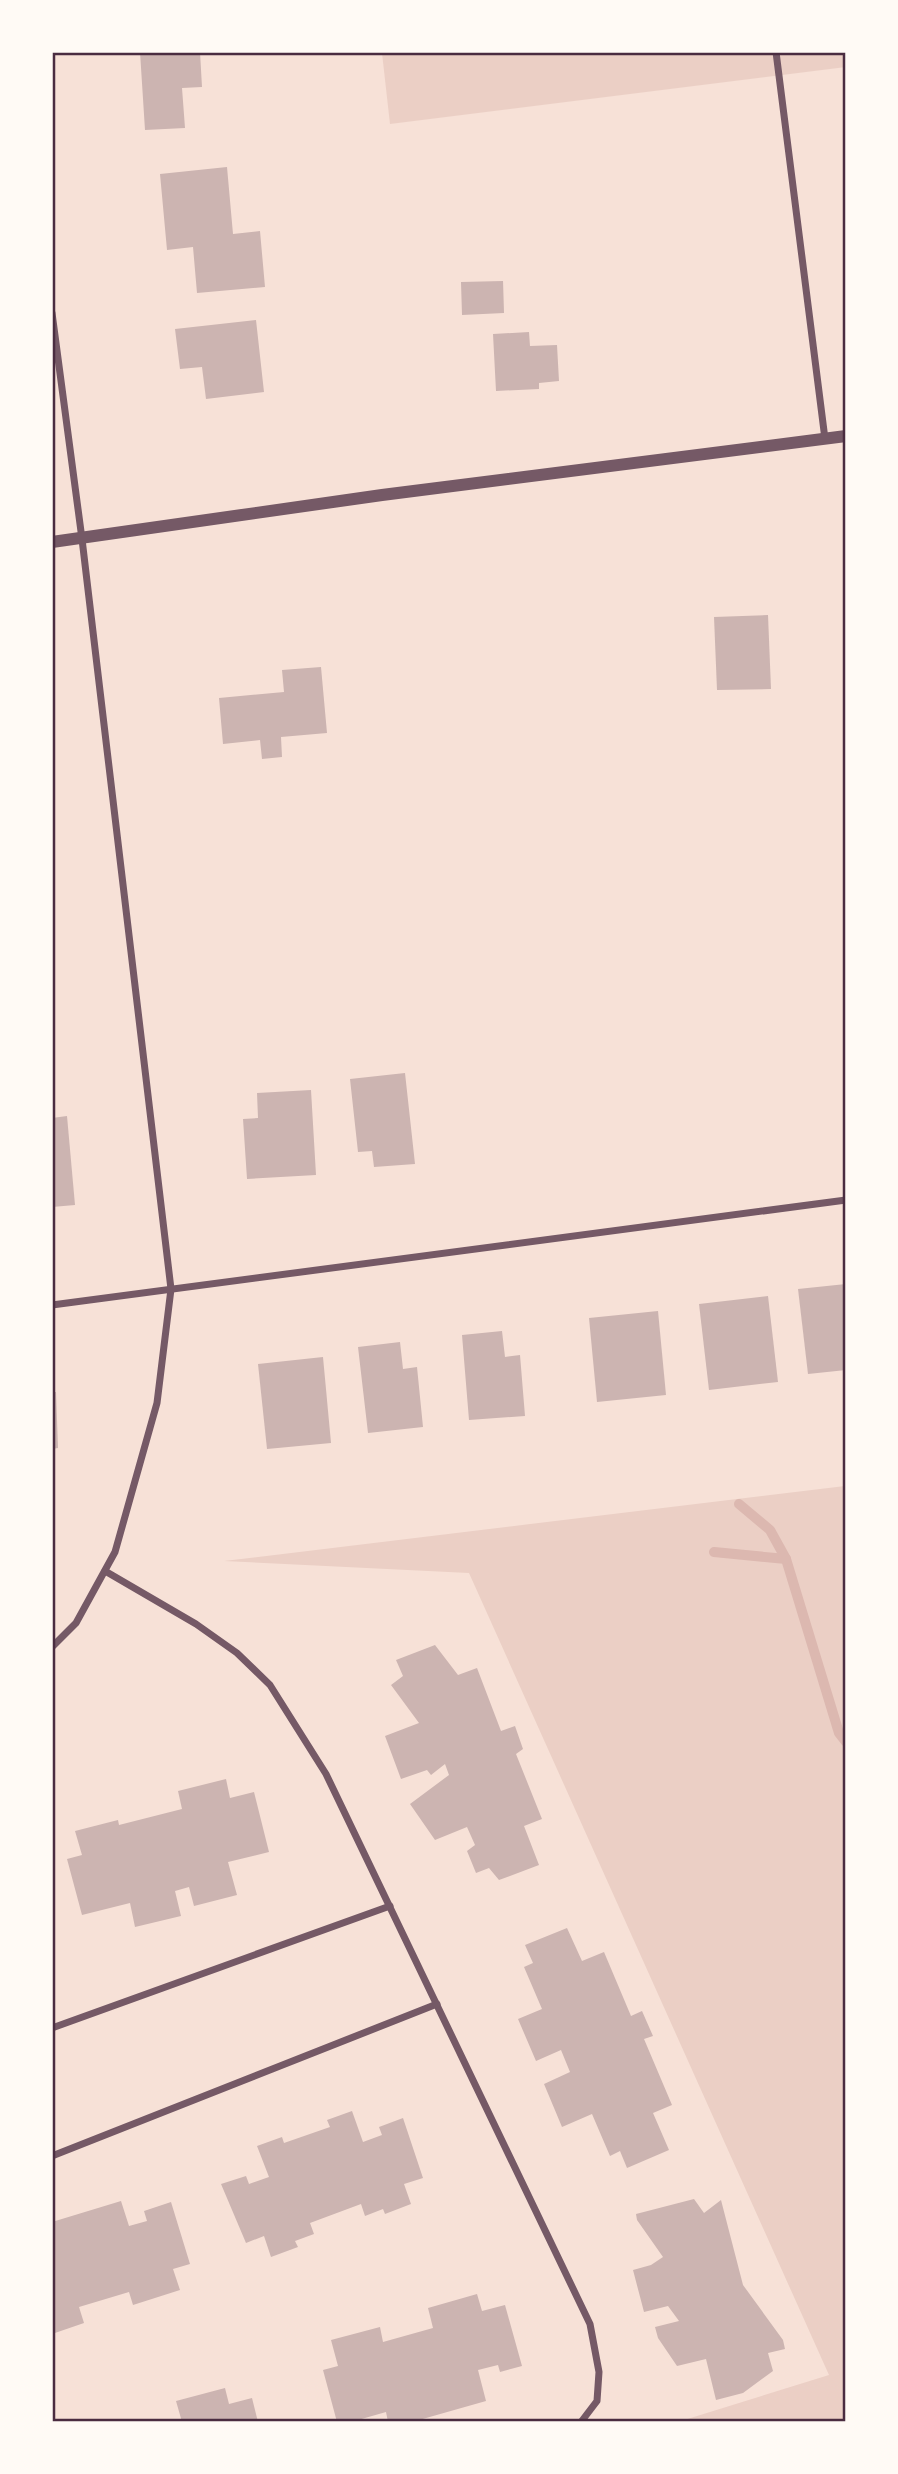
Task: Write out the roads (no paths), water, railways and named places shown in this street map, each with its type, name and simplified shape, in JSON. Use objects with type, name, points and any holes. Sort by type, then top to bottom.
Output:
[{"type":"street","points":[[776,52],[825,439]]},
{"type":"street","points":[[52,313],[82,539],[171,1289],[157,1403],[115,1552],[76,1623],[52,1647]]},
{"type":"street","points":[[52,542],[382,495],[845,436]]},
{"type":"street","points":[[52,1305],[845,1200]]},
{"type":"street","points":[[105,1571],[196,1624],[237,1653],[270,1685],[326,1774],[590,2324],[599,2372],[597,2401],[581,2421]]},
{"type":"street","points":[[52,2028],[390,1906]]},
{"type":"street","points":[[52,2156],[437,2004]]},
{"type":"waterway","points":[[739,1504],[770,1530],[786,1559],[839,1733],[846,1742]]},
{"type":"waterway","points":[[714,1552],[786,1559]]}]
